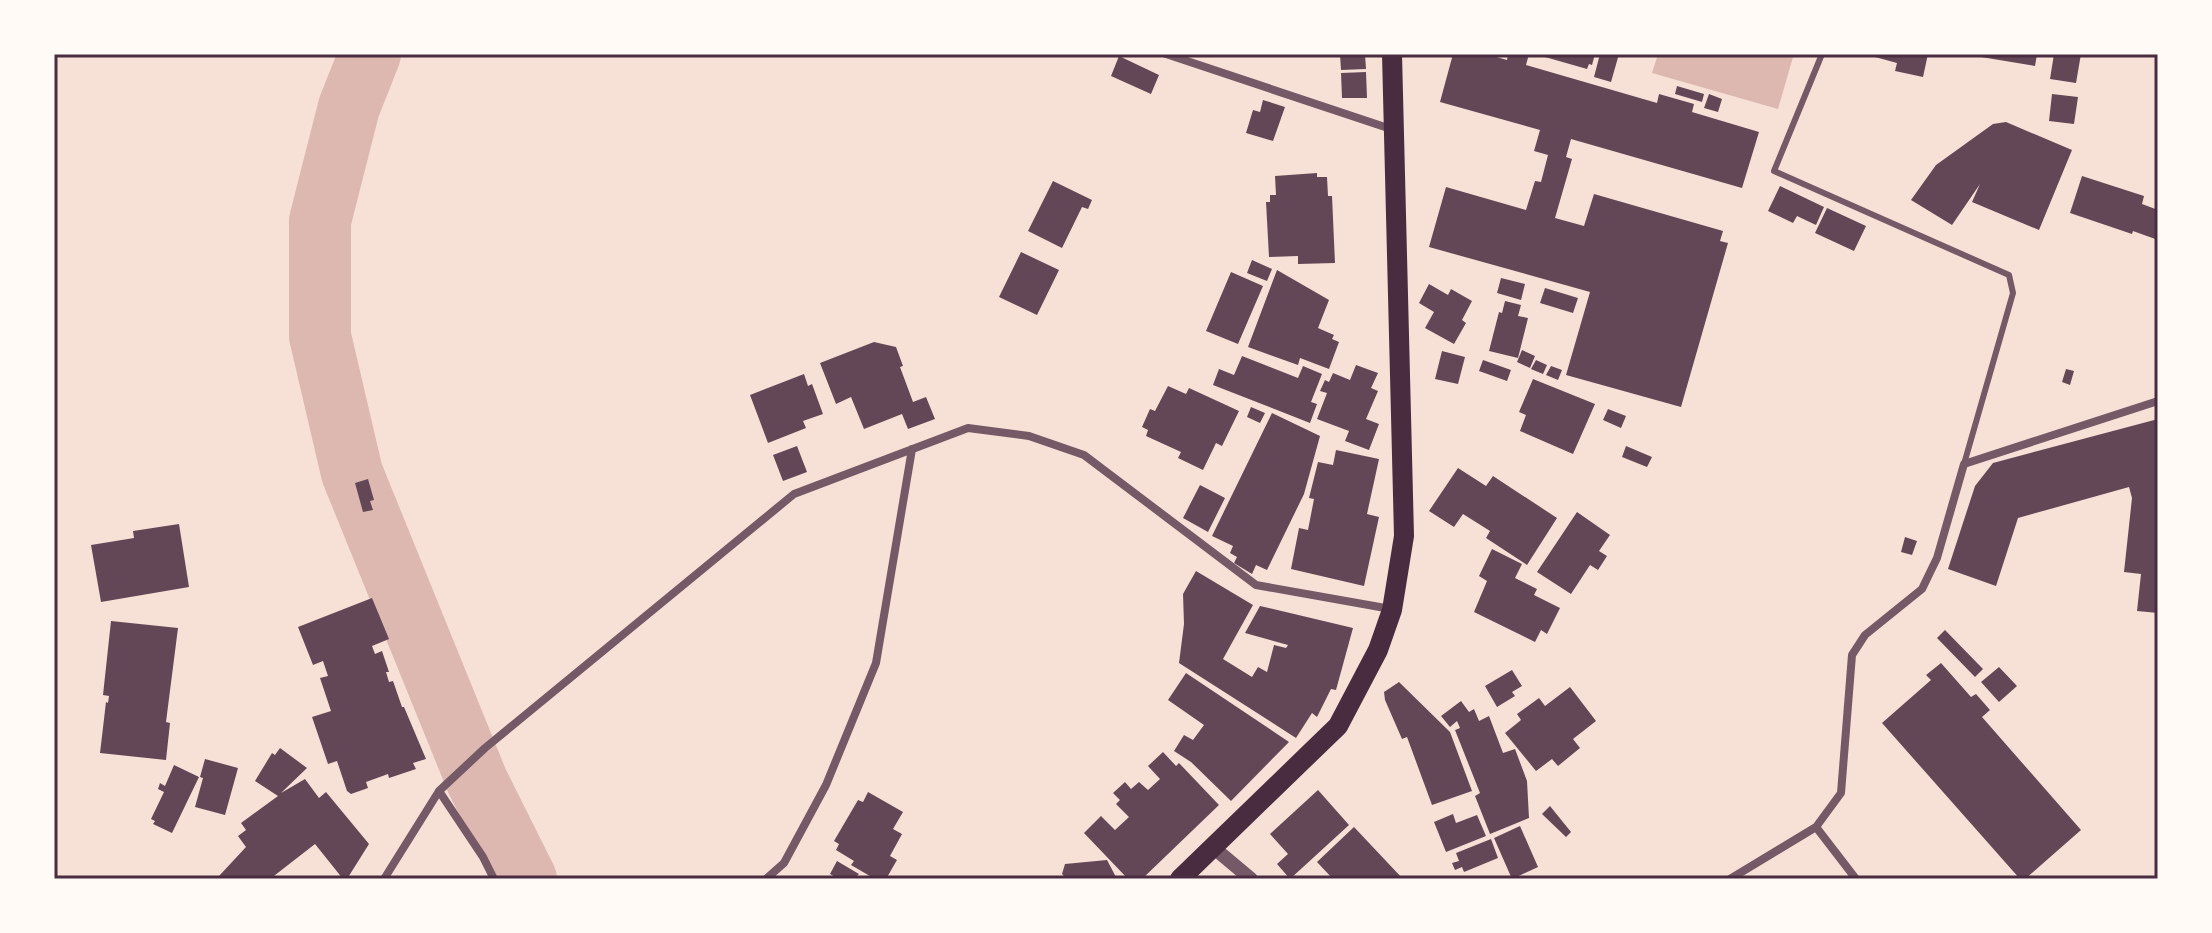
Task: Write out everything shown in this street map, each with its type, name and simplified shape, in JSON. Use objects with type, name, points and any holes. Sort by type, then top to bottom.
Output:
[{"type":"main road","points":[[1180,879],[1338,726],[1378,650],[1392,610],[1404,536],[1392,54]]},
{"type":"street","points":[[1166,54],[1394,130]]},
{"type":"street","points":[[1730,879],[1816,827],[1841,793],[1852,655],[1865,635],[1922,589],[1937,558],[1964,464],[2158,401]]},
{"type":"street","points":[[384,879],[439,791],[485,748],[794,494],[968,428],[1029,436],[1084,455],[1256,585],[1392,610]]},
{"type":"street","points":[[766,879],[784,863],[826,785],[876,663],[912,449]]},
{"type":"street","points":[[439,791],[494,879]]},
{"type":"street","points":[[1816,827],[1856,879]]},
{"type":"street","points":[[1214,848],[1251,879]]},
{"type":"lane","points":[[1822,54],[1774,171],[2009,275],[2013,293],[1964,464]]},
{"type":"shaded area","points":[[1658,54],[1783,54],[1793,57],[1778,109],[1652,73]]},
{"type":"building","points":[[1340,54],[1365,54],[1366,69],[1341,70]]},
{"type":"building","points":[[1453,54],[1486,54],[1507,60],[1508,54],[1529,54],[1526,65],[1657,103],[1659,94],[1694,104],[1692,112],[1759,132],[1742,188],[1571,139],[1566,157],[1572,159],[1555,218],[1584,226],[1594,194],[1723,231],[1720,241],[1728,243],[1681,407],[1566,375],[1590,292],[1429,247],[1446,187],[1526,210],[1535,181],[1541,182],[1548,155],[1534,151],[1540,130],[1440,102]]},
{"type":"building","points":[[1595,54],[1592,65],[1589,64],[1587,69],[1538,55]]},
{"type":"building","points":[[1600,54],[1619,54],[1611,82],[1594,77]]},
{"type":"building","points":[[1864,54],[1928,54],[1923,77],[1895,71],[1897,63]]},
{"type":"building","points":[[1963,54],[2037,54],[2035,66]]},
{"type":"building","points":[[2054,54],[2081,54],[2076,83],[2050,79]]},
{"type":"building","points":[[1119,56],[1159,75],[1151,94],[1111,76]]},
{"type":"building","points":[[1366,72],[1367,98],[1342,98],[1341,73]]},
{"type":"building","points":[[1677,86],[1704,94],[1702,102],[1675,94]]},
{"type":"building","points":[[1709,94],[1722,99],[1718,112],[1704,108]]},
{"type":"building","points":[[2052,94],[2078,97],[2074,124],[2049,121]]},
{"type":"building","points":[[1263,100],[1285,107],[1273,141],[1246,133],[1253,110],[1260,112]]},
{"type":"building","points":[[2006,122],[2072,150],[2039,230],[1972,202],[1980,184],[1952,225],[1911,200],[1936,165],[1993,124]]},
{"type":"building","points":[[1317,173],[1317,177],[1327,177],[1328,196],[1332,196],[1335,263],[1298,264],[1298,256],[1269,257],[1266,202],[1270,202],[1270,195],[1276,195],[1275,176]]},
{"type":"building","points":[[2082,176],[2144,196],[2142,204],[2158,210],[2158,240],[2070,213]]},
{"type":"building","points":[[1053,181],[1092,200],[1088,209],[1082,207],[1062,248],[1028,231]]},
{"type":"building","points":[[1780,186],[1824,207],[1816,225],[1797,216],[1793,223],[1768,211]]},
{"type":"building","points":[[1827,208],[1866,226],[1854,251],[1815,233]]},
{"type":"building","points":[[1021,252],[1059,270],[1037,315],[999,297]]},
{"type":"building","points":[[1252,260],[1272,269],[1267,281],[1247,273]]},
{"type":"building","points":[[1277,270],[1329,300],[1318,328],[1334,335],[1332,339],[1339,342],[1329,369],[1300,358],[1298,365],[1248,347]]},
{"type":"building","points":[[1231,272],[1263,286],[1238,344],[1206,331]]},
{"type":"building","points":[[1501,278],[1525,284],[1521,300],[1497,293]]},
{"type":"building","points":[[1429,284],[1448,295],[1451,289],[1472,301],[1462,320],[1466,323],[1454,344],[1425,328],[1434,312],[1419,303]]},
{"type":"building","points":[[1545,288],[1578,298],[1573,313],[1540,303]]},
{"type":"building","points":[[1505,301],[1521,305],[1518,316],[1528,318],[1518,358],[1489,351]]},
{"type":"building","points":[[874,342],[896,347],[913,402],[926,397],[935,419],[908,429],[902,414],[864,429],[851,397],[836,404],[820,363]]},
{"type":"building","points":[[1522,350],[1535,356],[1530,368],[1517,362]]},
{"type":"building","points":[[1442,351],[1465,357],[1458,384],[1435,379]]},
{"type":"building","points":[[1242,356],[1298,378],[1303,366],[1322,374],[1311,402],[1317,404],[1310,423],[1213,385],[1219,369],[1234,375]]},
{"type":"building","points":[[1483,360],[1511,370],[1507,381],[1479,371]]},
{"type":"building","points":[[1536,360],[1547,365],[1543,374],[1531,369]]},
{"type":"building","points":[[1356,365],[1378,373],[1371,388],[1378,391],[1366,419],[1379,424],[1369,450],[1345,441],[1349,431],[1317,419],[1327,393],[1320,391],[1325,380],[1329,382],[1333,373],[1350,380]]},
{"type":"building","points":[[1551,366],[1562,370],[1558,380],[1546,375]]},
{"type":"building","points":[[2066,369],[2074,371],[2070,385],[2062,382]]},
{"type":"building","points":[[804,374],[808,386],[812,384],[823,414],[803,421],[806,428],[768,443],[750,395]]},
{"type":"building","points":[[1533,379],[1595,404],[1573,454],[1520,431],[1526,415],[1519,412]]},
{"type":"building","points":[[1168,386],[1186,394],[1189,388],[1239,411],[1222,446],[1216,443],[1203,470],[1178,458],[1181,452],[1146,436],[1148,430],[1142,427],[1150,409],[1155,411]]},
{"type":"building","points":[[1251,407],[1265,413],[1260,423],[1247,417]]},
{"type":"building","points":[[1608,409],[1626,416],[1621,428],[1603,420]]},
{"type":"building","points":[[1272,413],[1320,436],[1304,494],[1267,570],[1256,565],[1252,574],[1234,563],[1237,557],[1230,553],[1233,546],[1212,536]]},
{"type":"building","points":[[2158,419],[2158,613],[2137,611],[2141,574],[2124,572],[2132,498],[2129,487],[2018,518],[1996,586],[1948,569],[1975,486],[1993,463]]},
{"type":"building","points":[[797,446],[807,472],[783,481],[773,455]]},
{"type":"building","points":[[1626,446],[1652,457],[1647,467],[1622,457]]},
{"type":"building","points":[[1336,450],[1379,459],[1367,514],[1379,517],[1364,586],[1291,569],[1299,528],[1308,530],[1314,499],[1309,498],[1318,462],[1333,465]]},
{"type":"building","points":[[1458,468],[1486,486],[1493,476],[1557,518],[1527,565],[1486,538],[1490,531],[1463,514],[1454,527],[1429,511]]},
{"type":"building","points":[[368,479],[374,500],[370,501],[373,510],[363,512],[355,483]]},
{"type":"building","points":[[1200,485],[1225,498],[1208,532],[1183,518]]},
{"type":"building","points":[[1577,512],[1610,535],[1599,551],[1607,556],[1598,570],[1590,565],[1571,594],[1537,572]]},
{"type":"building","points":[[179,524],[189,587],[101,602],[91,545],[134,538],[133,531]]},
{"type":"building","points":[[1905,537],[1917,541],[1912,555],[1901,552]]},
{"type":"building","points":[[1492,549],[1522,564],[1515,578],[1537,589],[1534,595],[1560,608],[1547,634],[1541,630],[1535,642],[1474,612],[1487,581],[1479,576]]},
{"type":"building","points":[[1196,571],[1253,605],[1223,659],[1252,677],[1258,667],[1267,672],[1274,645],[1286,648],[1288,645],[1245,633],[1260,606],[1353,628],[1336,690],[1331,689],[1317,717],[1312,713],[1296,738],[1179,663],[1184,624],[1183,594]]},
{"type":"building","points":[[372,598],[389,639],[372,646],[375,654],[382,651],[389,682],[393,681],[426,759],[413,763],[416,769],[366,782],[368,788],[351,794],[347,791],[337,761],[328,764],[312,717],[331,711],[320,678],[328,676],[323,661],[313,665],[298,627]]},
{"type":"building","points":[[111,621],[178,628],[166,722],[170,723],[166,760],[100,753],[109,696],[103,695]]},
{"type":"building","points":[[1945,630],[1983,669],[1975,677],[1937,638]]},
{"type":"building","points":[[1941,663],[1971,697],[1976,694],[1990,710],[1982,717],[2081,830],[2025,879],[2020,879],[1882,723],[1931,680],[1926,675]]},
{"type":"building","points":[[1999,667],[2017,686],[1999,702],[1981,682]]},
{"type":"building","points":[[1512,670],[1522,686],[1512,692],[1515,696],[1497,707],[1485,686]]},
{"type":"building","points":[[1186,673],[1289,742],[1231,801],[1191,762],[1174,751],[1184,735],[1193,740],[1204,725],[1168,700]]},
{"type":"building","points":[[1399,682],[1450,732],[1472,791],[1432,805],[1407,737],[1402,739],[1385,700],[1384,692]]},
{"type":"building","points":[[1570,687],[1596,721],[1573,739],[1580,748],[1558,766],[1552,759],[1536,771],[1505,733],[1521,720],[1517,714],[1539,698],[1545,706]]},
{"type":"building","points":[[1461,701],[1469,712],[1474,709],[1479,721],[1489,716],[1503,753],[1515,749],[1527,781],[1529,818],[1490,834],[1475,796],[1480,793],[1455,730],[1460,728],[1457,721],[1450,727],[1441,716]]},
{"type":"building","points":[[280,748],[307,768],[281,793],[305,779],[319,798],[326,792],[369,844],[347,879],[343,879],[315,844],[270,879],[222,879],[219,876],[246,847],[238,836],[246,830],[241,823],[278,796],[255,781],[272,753],[275,755]]},
{"type":"building","points":[[1163,752],[1176,766],[1179,763],[1219,805],[1142,879],[1128,879],[1084,833],[1101,816],[1115,830],[1129,817],[1116,804],[1120,800],[1113,793],[1125,782],[1131,789],[1139,782],[1148,790],[1160,779],[1148,766]]},
{"type":"building","points":[[205,759],[238,768],[225,815],[195,807]]},
{"type":"building","points":[[174,765],[199,777],[172,833],[153,824],[155,821],[151,819],[164,792],[158,789],[160,783],[165,786]]},
{"type":"building","points":[[1318,790],[1349,825],[1290,879],[1277,864],[1288,854],[1270,834]]},
{"type":"building","points":[[868,792],[903,812],[893,829],[902,834],[890,856],[897,860],[886,879],[875,879],[851,865],[854,861],[836,850],[839,844],[834,841],[858,800],[863,802]]},
{"type":"building","points":[[1550,806],[1571,832],[1566,837],[1542,814]]},
{"type":"building","points":[[1453,814],[1456,823],[1477,815],[1486,836],[1446,852],[1434,822]]},
{"type":"building","points":[[1520,826],[1538,867],[1512,879],[1494,838]]},
{"type":"building","points":[[1354,827],[1403,879],[1333,879],[1317,862]]},
{"type":"building","points":[[1491,839],[1498,858],[1464,872],[1462,867],[1455,870],[1452,863],[1459,861],[1456,853]]},
{"type":"building","points":[[1107,860],[1117,879],[1067,879],[1062,874],[1065,864]]},
{"type":"building","points":[[837,861],[859,874],[856,877],[860,879],[839,879],[830,874]]},
{"type":"waterway","points":[[370,54],[349,107],[320,221],[320,336],[352,473],[477,781],[526,879]]}]
